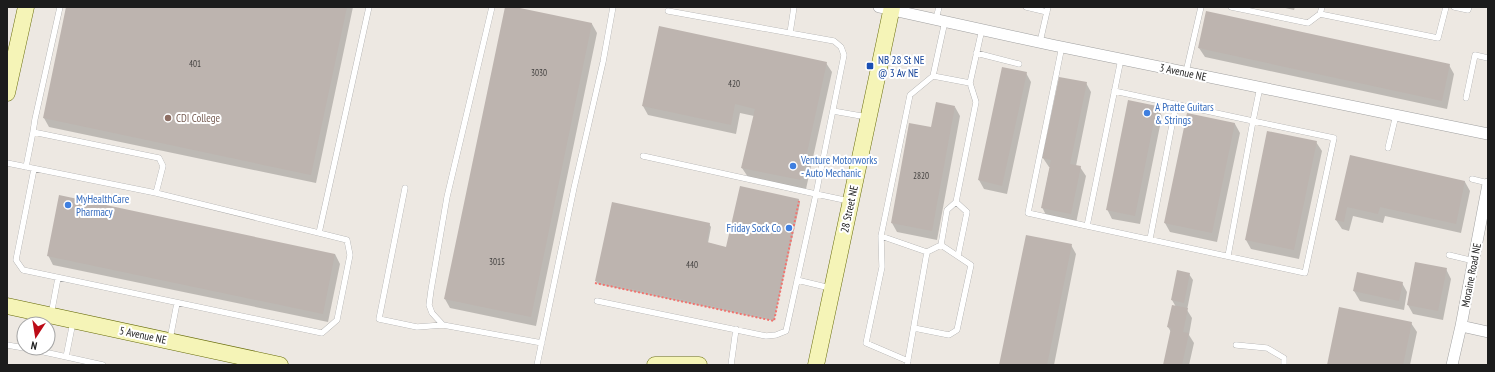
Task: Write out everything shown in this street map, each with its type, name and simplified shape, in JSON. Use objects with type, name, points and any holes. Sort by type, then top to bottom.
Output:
[{"type":"street","points":[[7,93],[14,48],[26,7]]},
{"type":"street","name":"3 Avenue NE","points":[[888,8],[1040,42],[1488,134]]},
{"type":"street","name":"28 Street NE","points":[[816,365],[869,117],[888,8]]},
{"type":"street","name":"Moraine Road NE","points":[[1452,365],[1474,261],[1488,183]]},
{"type":"street","name":"5 Avenue NE","points":[[7,306],[280,365]]},
{"type":"street","points":[[1461,326],[1488,332]]},
{"type":"street","points":[[655,365],[699,365]]},
{"type":"lane","points":[[26,167],[60,7]]},
{"type":"lane","points":[[319,233],[369,7]]},
{"type":"lane","points":[[443,325],[432,313],[429,305],[430,290],[446,198],[492,7]]},
{"type":"lane","points":[[537,365],[574,188],[603,62],[613,7]]},
{"type":"lane","points":[[790,33],[794,7]]},
{"type":"lane","points":[[927,252],[907,363],[866,343],[882,267],[881,236],[910,95],[933,76],[941,20],[939,7]]},
{"type":"lane","points":[[1026,7],[1048,9],[1040,42]]},
{"type":"lane","points":[[1186,72],[1201,7]]},
{"type":"lane","points":[[1231,7],[1308,23],[1320,14],[1322,7]]},
{"type":"lane","points":[[1320,14],[1438,38],[1446,7]]},
{"type":"lane","points":[[1454,7],[1468,10],[1469,7]]},
{"type":"lane","points":[[597,301],[766,336],[776,336],[786,331],[844,55],[841,47],[834,41],[668,11]]},
{"type":"lane","points":[[941,245],[947,210],[956,202],[976,102],[970,83],[982,29]]},
{"type":"lane","points":[[1062,46],[1028,213],[1306,273],[1334,138],[1114,91]]},
{"type":"lane","points":[[976,54],[1019,64]]},
{"type":"lane","points":[[1466,98],[1475,55],[1488,58]]},
{"type":"lane","points":[[1087,226],[1121,59]]},
{"type":"lane","points":[[933,76],[970,83]]},
{"type":"lane","points":[[1228,256],[1260,87]]},
{"type":"lane","points":[[1150,239],[1176,104]]},
{"type":"lane","points":[[833,111],[869,117]]},
{"type":"lane","points":[[1388,148],[1396,115]]},
{"type":"lane","points":[[33,132],[159,158],[163,166],[156,193]]},
{"type":"lane","points":[[643,156],[851,201]]},
{"type":"lane","points":[[7,163],[34,168],[156,193],[347,240],[350,255],[336,320],[322,333],[23,270],[16,260],[34,168]]},
{"type":"lane","points":[[1472,179],[1488,183]]},
{"type":"lane","points":[[404,188],[379,319],[417,327],[443,325],[542,343]]},
{"type":"lane","points":[[956,202],[967,212],[958,256]]},
{"type":"lane","points":[[881,236],[927,252],[941,245]]},
{"type":"lane","points":[[914,328],[949,335],[957,330],[971,265],[941,245]]},
{"type":"lane","points":[[1448,255],[1474,261]]},
{"type":"lane","points":[[51,315],[58,278]]},
{"type":"lane","points":[[797,280],[833,288]]},
{"type":"lane","points":[[170,341],[177,303]]},
{"type":"lane","points":[[66,357],[73,320]]},
{"type":"lane","points":[[730,365],[736,330]]},
{"type":"lane","points":[[1236,345],[1267,348],[1284,358],[1284,365]]},
{"type":"lane","points":[[56,355],[103,365]]},
{"type":"path","points":[[595,283],[774,321],[800,201]]},
{"type":"building","points":[[66,7],[347,7],[311,175],[43,118]]},
{"type":"building","points":[[505,7],[515,7],[592,23],[531,317],[444,299]]},
{"type":"building","points":[[1206,11],[1450,64],[1442,101],[1198,48]]},
{"type":"building","points":[[659,26],[827,62],[801,180],[741,168],[755,109],[735,104],[731,125],[642,106]]},
{"type":"building","points":[[1002,67],[1027,72],[1002,186],[978,180]]},
{"type":"building","points":[[1059,77],[1087,82],[1070,164],[1081,166],[1071,214],[1041,208],[1051,160],[1042,158]]},
{"type":"building","points":[[1128,100],[1157,106],[1135,216],[1106,210]]},
{"type":"building","points":[[936,102],[955,106],[932,231],[891,223],[909,123],[931,127]]},
{"type":"building","points":[[1187,113],[1235,123],[1212,233],[1164,223]]},
{"type":"building","points":[[1267,131],[1317,141],[1294,250],[1245,240]]},
{"type":"building","points":[[1350,155],[1465,181],[1456,224],[1380,207],[1378,214],[1347,207],[1344,222],[1335,220]]},
{"type":"building","points":[[740,186],[799,199],[773,319],[595,281],[612,202],[710,223],[707,242],[726,247]]},
{"type":"building","points":[[59,195],[335,254],[323,314],[47,256]]},
{"type":"building","points":[[1026,235],[1072,244],[1047,365],[999,365]]},
{"type":"building","points":[[1415,262],[1447,268],[1438,311],[1407,305]]},
{"type":"building","points":[[1177,270],[1190,273],[1184,303],[1171,300]]},
{"type":"building","points":[[1357,272],[1403,282],[1399,301],[1353,291]]},
{"type":"building","points":[[1172,305],[1188,308],[1183,332],[1189,333],[1182,365],[1163,365],[1171,328],[1167,327]]},
{"type":"building","points":[[1339,307],[1412,322],[1403,365],[1327,365]]},
{"type":"place","name":"NB 28 St NE @ 3 Av NE","points":[[870,66]]},
{"type":"place","name":"A Pratte Guitars & Strings","points":[[1147,113]]},
{"type":"place","name":"CDI College","points":[[168,118]]},
{"type":"place","name":"Venture Motorworks - Auto Mechanic","points":[[793,166]]},
{"type":"place","name":"MyHealthCare Pharmacy","points":[[68,205]]},
{"type":"place","name":"Friday Sock Co","points":[[789,228]]}]
